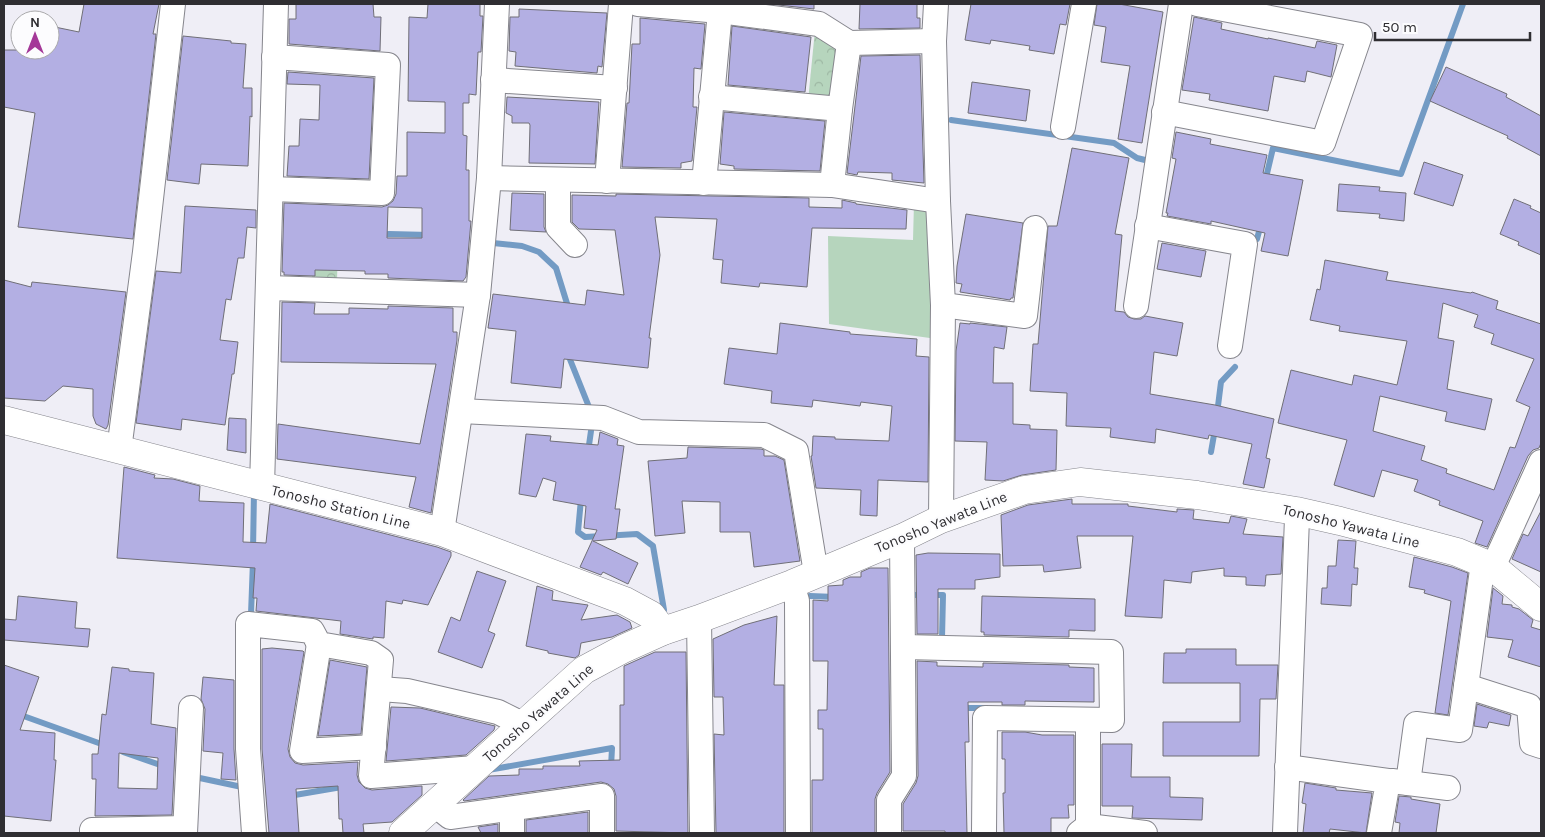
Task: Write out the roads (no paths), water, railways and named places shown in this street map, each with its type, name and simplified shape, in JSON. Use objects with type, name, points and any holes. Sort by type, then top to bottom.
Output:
[{"type":"main road","name":"Tonosho Station Line","points":[[4,420],[442,532],[625,600],[651,615],[662,630]]},
{"type":"main road","name":"Tonosho Yawata Line","points":[[402,833],[445,818],[475,768],[584,670],[662,630],[699,619],[902,538],[941,519],[1024,490],[1080,482],[1197,494],[1296,511],[1456,552],[1488,569],[1541,607]]},
{"type":"street","points":[[119,450],[145,252],[174,4]]},
{"type":"street","points":[[262,486],[276,4]]},
{"type":"street","points":[[442,532],[478,295],[489,178],[497,4]]},
{"type":"street","points":[[607,181],[621,4]]},
{"type":"street","points":[[638,4],[720,11],[819,24],[849,43],[934,41]]},
{"type":"street","points":[[936,4],[934,41],[943,305],[941,519]]},
{"type":"street","points":[[1063,126],[1084,4]]},
{"type":"street","points":[[1136,306],[1181,4]]},
{"type":"street","points":[[1164,112],[1322,144],[1360,35],[1197,4]]},
{"type":"street","points":[[704,183],[720,11]]},
{"type":"street","points":[[832,184],[849,43]]},
{"type":"street","points":[[271,189],[382,193],[388,65],[274,57]]},
{"type":"street","points":[[493,80],[615,88]]},
{"type":"street","points":[[711,96],[840,109]]},
{"type":"street","points":[[489,178],[832,184],[938,202]]},
{"type":"street","points":[[558,180],[558,227],[575,245]]},
{"type":"street","points":[[1148,226],[1245,244],[1230,346]]},
{"type":"street","points":[[943,305],[1025,316],[1035,228]]},
{"type":"street","points":[[269,288],[478,295]]},
{"type":"street","points":[[461,411],[603,418],[640,432],[764,435],[796,451],[804,578],[797,601],[798,833]]},
{"type":"street","points":[[1379,833],[1398,782],[1416,724],[1460,730],[1466,686],[1488,569],[1541,462]]},
{"type":"street","points":[[1285,833],[1296,511]]},
{"type":"street","points":[[889,833],[889,800],[904,776],[902,538]]},
{"type":"street","points":[[699,619],[702,833]]},
{"type":"street","points":[[254,833],[248,749],[248,624],[312,631],[319,644],[302,751],[374,746]]},
{"type":"street","points":[[319,644],[371,653],[381,660],[371,776],[475,768]]},
{"type":"street","points":[[904,647],[1111,652],[1112,720],[985,718],[984,833]]},
{"type":"street","points":[[1466,686],[1528,706],[1532,743],[1541,746]]},
{"type":"street","points":[[380,689],[407,691],[498,712],[522,724]]},
{"type":"street","points":[[92,833],[92,830],[185,831],[191,708]]},
{"type":"street","points":[[1088,720],[1084,830],[1145,833]]},
{"type":"street","points":[[1287,767],[1448,788]]},
{"type":"street","points":[[445,818],[602,796],[602,833]]},
{"type":"street","points":[[512,810],[512,833]]},
{"type":"waterway","points":[[1265,182],[1273,148],[1401,174],[1463,4]]},
{"type":"waterway","points":[[951,120],[1114,143],[1137,158],[1149,161]]},
{"type":"waterway","points":[[1257,239],[1261,224]]},
{"type":"waterway","points":[[380,235],[430,235]]},
{"type":"waterway","points":[[493,243],[522,246],[539,252],[556,268],[569,310]]},
{"type":"waterway","points":[[569,352],[569,357],[591,412]]},
{"type":"waterway","points":[[1217,414],[1221,382],[1235,367]]},
{"type":"waterway","points":[[1211,452],[1215,429]]},
{"type":"waterway","points":[[588,452],[591,431]]},
{"type":"waterway","points":[[253,551],[254,491]]},
{"type":"waterway","points":[[581,499],[578,532],[585,537],[637,534],[653,546],[664,610]]},
{"type":"waterway","points":[[251,614],[253,561]]},
{"type":"waterway","points":[[908,595],[943,595],[942,638]]},
{"type":"waterway","points":[[810,596],[835,597]]},
{"type":"waterway","points":[[960,708],[985,708]]},
{"type":"waterway","points":[[4,709],[107,746]]},
{"type":"waterway","points":[[488,770],[612,748],[611,767]]},
{"type":"waterway","points":[[123,752],[166,767]]},
{"type":"waterway","points":[[195,777],[242,787]]},
{"type":"waterway","points":[[289,796],[371,782]]}]
